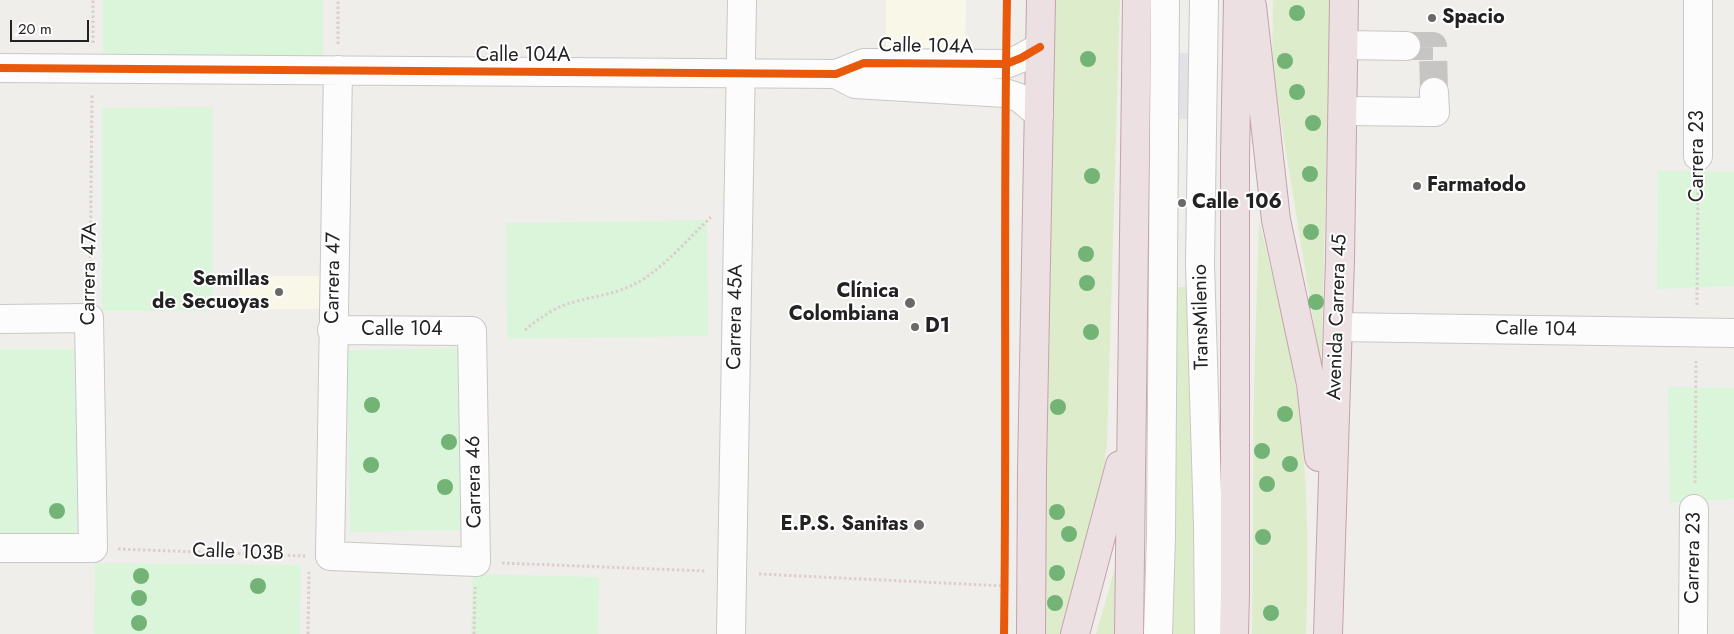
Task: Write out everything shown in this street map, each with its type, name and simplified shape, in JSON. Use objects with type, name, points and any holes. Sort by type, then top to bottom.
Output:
[{"type":"highway","points":[[1032,634],[1032,459],[1041,0]]},
{"type":"highway","points":[[1129,634],[1137,0]]},
{"type":"highway","points":[[1234,634],[1235,157],[1238,0]]},
{"type":"highway","points":[[1251,0],[1276,220],[1311,384],[1330,553]]},
{"type":"highway","name":"Avenida Carrera 45","points":[[1328,634],[1338,327],[1344,0]]},
{"type":"highway","points":[[1076,634],[1131,423]]},
{"type":"street","name":"Carrera 45A","points":[[731,634],[742,0]]},
{"type":"street","name":"TransMilenio","points":[[1158,634],[1161,536],[1165,0]]},
{"type":"street","name":"TransMilenio","points":[[1204,0],[1200,264],[1208,525],[1209,634]]},
{"type":"street","name":"Carrera 23","points":[[1698,0],[1698,156]]},
{"type":"street","points":[[1344,45],[1406,46]]},
{"type":"street","name":"Calle 104A","points":[[0,68],[836,74],[864,63],[1006,64],[1040,47]]},
{"type":"street","name":"Carrera 47","points":[[320,556],[332,330],[338,70]]},
{"type":"street","name":"Calle 104A","points":[[836,74],[855,84],[1005,93],[1020,98],[1039,114]]},
{"type":"street","points":[[1343,111],[1435,112],[1434,92]]},
{"type":"street","points":[[0,320],[89,318]]},
{"type":"street","name":"Carrera 47A","points":[[89,318],[93,548]]},
{"type":"street","name":"Calle 104","points":[[1338,327],[1734,333]]},
{"type":"street","name":"Calle 104","points":[[332,330],[472,331]]},
{"type":"street","name":"Carrera 46","points":[[472,331],[476,562]]},
{"type":"street","name":"Carrera 23","points":[[1693,634],[1694,509]]},
{"type":"street","points":[[0,548],[93,548]]},
{"type":"street","points":[[320,556],[476,562]]},
{"type":"path","points":[[338,0],[338,70]]},
{"type":"path","points":[[525,330],[557,309],[609,294],[641,281],[715,213]]},
{"type":"path","points":[[308,634],[320,556]]},
{"type":"path","points":[[474,634],[476,562]]},
{"type":"path","points":[[1005,577],[1005,596]]},
{"type":"shaded area","points":[[886,0],[966,0],[965,50],[886,50]]},
{"type":"shaded area","points":[[1175,53],[1192,53],[1191,119],[1175,119]]},
{"type":"shaded area","name":"Semillas de Secuoyas","points":[[240,276],[320,276],[319,309],[239,309]]},
{"type":"green space","points":[[103,0],[323,0],[323,60],[103,59]]},
{"type":"green space","points":[[1051,0],[1120,0],[1107,444],[1101,490],[1060,634],[1043,634]]},
{"type":"green space","points":[[1273,0],[1331,0],[1321,368],[1272,65]]},
{"type":"green space","points":[[213,107],[213,311],[102,311],[102,108]]},
{"type":"green space","points":[[1658,171],[1734,172],[1734,286],[1657,289]]},
{"type":"green space","points":[[707,220],[708,336],[507,339],[506,223]]},
{"type":"green space","points":[[1259,220],[1280,307],[1301,425],[1307,514],[1306,634],[1252,634],[1254,386]]},
{"type":"green space","points":[[1174,287],[1190,287],[1200,634],[1170,634]]},
{"type":"green space","points":[[468,348],[471,530],[350,532],[347,350]]},
{"type":"green space","points":[[0,349],[77,349],[77,534],[0,534]]},
{"type":"green space","points":[[1668,387],[1734,388],[1734,499],[1670,503]]},
{"type":"green space","points":[[1119,554],[1116,634],[1096,634]]},
{"type":"green space","points":[[95,563],[301,565],[300,634],[94,634]]},
{"type":"green space","points":[[473,574],[599,577],[598,634],[471,634]]},
{"type":"tunnel","points":[[1406,46],[1433,46],[1434,92]]},
{"type":"cycle path","points":[[1004,634],[1007,0]]},
{"type":"cycle path","points":[[0,68],[836,74],[864,63],[1006,64],[1040,47]]},
{"type":"place","name":"Spacio","points":[[1432,18]]},
{"type":"place","name":"Farmatodo","points":[[1417,186]]},
{"type":"place","name":"Calle 106","points":[[1182,203]]},
{"type":"place","name":"Semillas de Secuoyas","points":[[279,292]]},
{"type":"place","name":"Clínica Colombiana","points":[[910,303]]},
{"type":"place","name":"D1","points":[[915,327]]},
{"type":"place","name":"E.P.S. Sanitas","points":[[919,525]]}]
